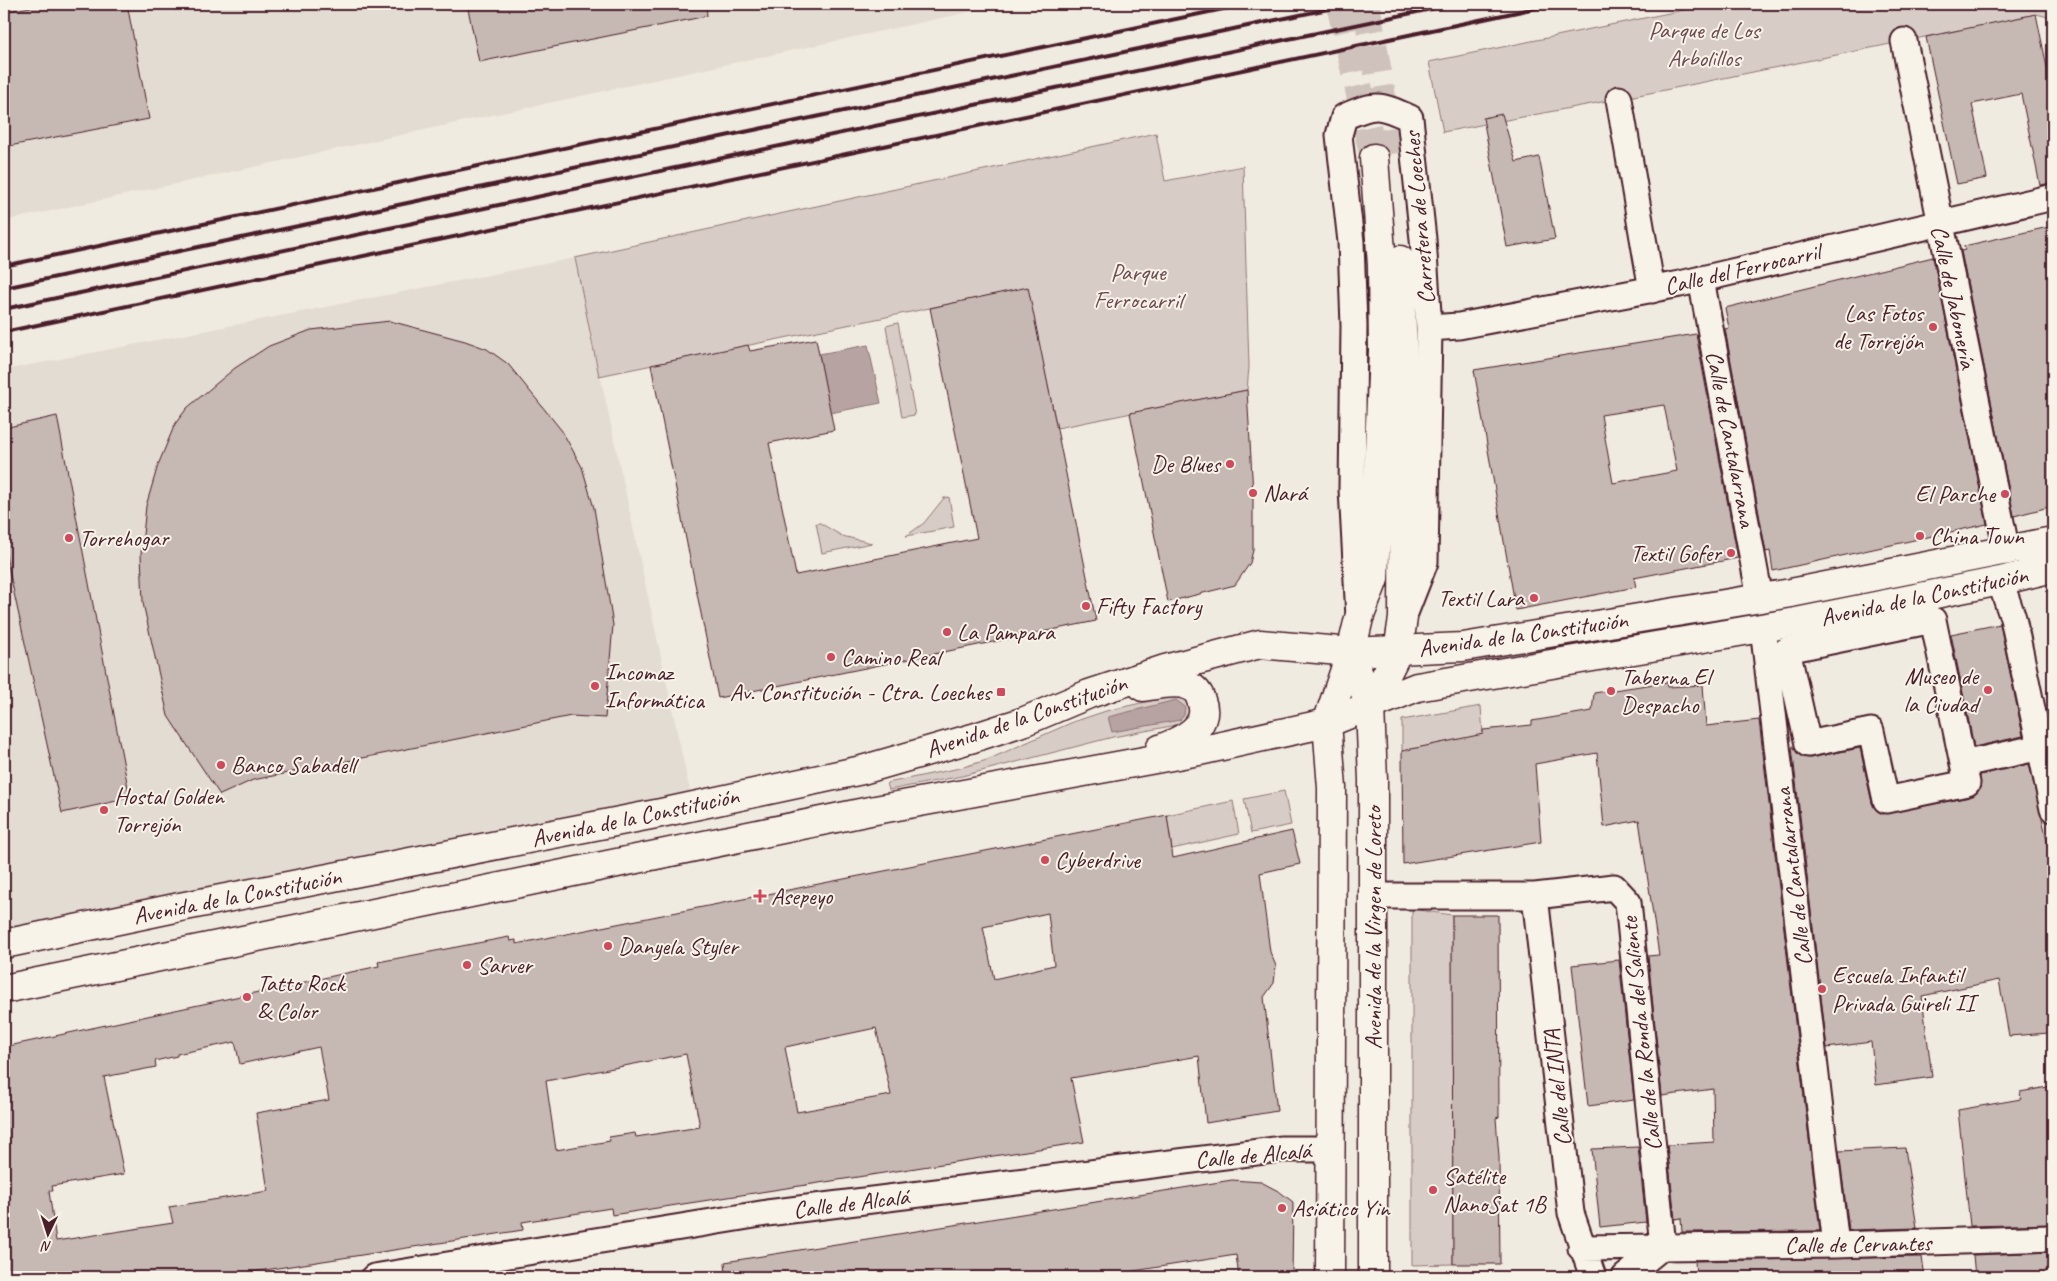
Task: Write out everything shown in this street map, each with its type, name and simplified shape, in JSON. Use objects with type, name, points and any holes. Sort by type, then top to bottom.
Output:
[{"type":"main road","name":"Carretera de Loeches","points":[[1327,723],[1351,652],[1359,618],[1374,579],[1383,350],[1383,156],[1403,328],[1403,618],[1398,651],[1370,707]]},
{"type":"main road","name":"Avenida de la Constitución","points":[[4,944],[862,770],[1025,721],[1089,694],[1165,669],[1260,644],[1351,652],[1463,647],[1760,598],[2007,552],[2053,541]]},
{"type":"main road","name":"Avenida de la Constitución","points":[[4,989],[870,811],[1114,768],[1327,723],[1417,687],[1763,628],[2000,581],[2053,568]]},
{"type":"main road","name":"Carretera de Loeches","points":[[1374,579],[1398,651],[1417,687]]},
{"type":"main road","points":[[1351,652],[1370,707]]},
{"type":"main road","points":[[1089,694],[1170,683],[1188,685],[1198,692],[1203,704],[1203,718],[1196,730],[1182,740],[1114,768]]},
{"type":"main road","name":"Avenida de la Virgen de Loreto","points":[[1370,707],[1374,780],[1373,1277]]},
{"type":"main road","name":"Avenida de la Virgen de Loreto","points":[[1327,723],[1332,788],[1330,1277]]},
{"type":"main road","points":[[1330,1149],[1373,1150]]},
{"type":"street","name":"Calle de Jabonería","points":[[1904,41],[1939,223],[2007,552]]},
{"type":"street","points":[[1618,99],[1652,290]]},
{"type":"street","name":"Carretera de Loeches","points":[[1359,618],[1352,489],[1354,326],[1351,242],[1339,135],[1344,117],[1368,106],[1386,107],[1410,118],[1423,239],[1429,328],[1425,562],[1403,618]]},
{"type":"street","name":"Calle del Ferrocarril","points":[[1429,328],[1460,326],[1652,290],[2053,197]]},
{"type":"street","name":"Calle de Cantalarrana","points":[[1701,279],[1760,598]]},
{"type":"street","points":[[2000,581],[2013,618],[2042,747],[2053,809]]},
{"type":"street","points":[[1933,620],[1963,764],[1967,783],[1886,800],[1871,731],[1808,744],[1787,650],[1933,620]]},
{"type":"street","name":"Calle de Cantalarrana","points":[[1763,628],[1836,1245]]},
{"type":"street","points":[[1963,764],[2042,747]]},
{"type":"street","name":"Calle de la Ronda del Saliente","points":[[1373,896],[1535,896],[1614,887],[1628,902],[1662,1246]]},
{"type":"street","name":"Calle del INTA","points":[[1535,896],[1570,1213],[1593,1277]]},
{"type":"street","name":"Calle de Alcalá","points":[[374,1277],[767,1213],[1282,1149],[1330,1149]]},
{"type":"street","name":"Calle de Cervantes","points":[[1662,1246],[1836,1245],[2053,1238]]},
{"type":"street","points":[[1581,1248],[1662,1246]]},
{"type":"street","points":[[1625,1277],[1662,1246]]},
{"type":"shaded area","points":[[4,4],[1006,4],[4,221]]},
{"type":"shaded area","points":[[575,258],[693,805],[4,944],[4,370]]},
{"type":"shaded area","points":[[868,345],[881,403],[830,413],[819,354]]},
{"type":"shaded area","points":[[1176,700],[1185,707],[1184,715],[1180,720],[1112,732],[1108,717]]},
{"type":"green space","name":"Parque de Los Arbolillos","points":[[1713,4],[2053,4],[2053,18],[2036,14],[2004,21],[1966,63],[1959,30],[1660,91],[1443,132],[1429,62]]},
{"type":"green space","name":"Parque Ferrocarril","points":[[1156,133],[1165,181],[1243,166],[1249,367],[1247,390],[1057,428],[1027,288],[599,376],[575,258]]},
{"type":"green space","points":[[898,323],[915,415],[902,417],[886,326]]},
{"type":"green space","points":[[949,497],[954,527],[906,536],[924,523],[944,498]]},
{"type":"green space","points":[[816,523],[820,523],[842,536],[872,543],[822,553]]},
{"type":"green space","points":[[1176,695],[1186,698],[1189,705],[1187,718],[1182,724],[1113,737],[962,776],[889,790],[887,783],[960,768],[987,760],[1073,722],[1106,711]]},
{"type":"green space","points":[[1481,706],[1483,735],[1402,751],[1402,720]]},
{"type":"green space","points":[[1284,791],[1291,825],[1251,833],[1244,799]]},
{"type":"green space","points":[[1233,801],[1239,834],[1172,849],[1167,815]]},
{"type":"green space","points":[[1412,909],[1452,915],[1453,1264],[1412,1265]]},
{"type":"building","points":[[46,4],[127,4],[149,119],[4,147],[4,12]]},
{"type":"building","points":[[467,4],[706,4],[707,16],[479,62]]},
{"type":"building","points":[[2036,14],[2053,96],[2053,183],[2040,185],[2021,94],[1972,104],[1987,178],[1957,184],[1926,37]]},
{"type":"building","points":[[1502,114],[1516,162],[1539,157],[1555,239],[1507,247],[1483,118]]},
{"type":"building","points":[[2053,226],[2053,506],[2014,516],[1961,251],[1965,250],[1964,246]]},
{"type":"building","points":[[1933,257],[1987,524],[1773,571],[1770,551],[1766,552],[1725,329],[1729,328],[1725,308]]},
{"type":"building","points":[[1028,287],[1096,621],[718,698],[651,365],[748,345],[750,351],[816,339],[834,430],[769,443],[796,575],[977,538],[930,308]]},
{"type":"building","points":[[390,321],[465,341],[487,349],[508,364],[562,431],[582,467],[594,508],[613,625],[605,718],[571,716],[253,780],[220,795],[168,716],[143,603],[141,554],[146,506],[158,465],[175,424],[187,408],[235,368],[269,346],[311,330]]},
{"type":"building","points":[[1696,334],[1738,558],[1634,578],[1636,587],[1516,610],[1474,370]],"holes":[[[1664,405],[1677,471],[1613,483],[1601,415]]]},
{"type":"building","points":[[1247,390],[1253,493],[1253,550],[1250,563],[1235,585],[1168,602],[1130,413]]},
{"type":"building","points":[[57,416],[130,798],[62,813],[4,547],[4,428]]},
{"type":"building","name":"Museo de la Ciudad","points":[[2000,624],[2023,736],[1974,747],[1951,634]]},
{"type":"building","points":[[1667,682],[1668,687],[1703,685],[1706,726],[1759,720],[1820,1231],[1682,1232],[1681,1218],[1675,1219],[1667,1145],[1714,1142],[1713,1089],[1662,1096],[1648,956],[1659,955],[1639,820],[1604,827],[1597,753],[1535,764],[1541,842],[1403,864],[1402,751],[1483,734],[1483,730],[1532,725],[1532,721],[1592,711],[1594,693]]},
{"type":"building","points":[[1792,747],[1803,757],[1810,758],[1860,748],[1872,803],[1876,810],[1882,814],[1970,797],[1980,788],[1980,775],[2029,764],[2053,866],[2053,1028],[2050,1029],[2049,1033],[2009,1036],[1999,980],[1922,996],[1932,1077],[1876,1085],[1871,1042],[1827,1048]]},
{"type":"building","points":[[1167,815],[1173,858],[1292,831],[1300,864],[1260,873],[1270,952],[1276,966],[1274,983],[1264,997],[1277,1111],[1206,1123],[1199,1056],[1071,1078],[1084,1142],[612,1215],[611,1208],[522,1222],[523,1230],[220,1277],[4,1277],[4,1047],[379,966],[378,962],[509,937],[510,941],[516,940],[516,944]],"holes":[[[1048,913],[1054,965],[994,979],[983,927]],[[876,1028],[891,1095],[797,1112],[785,1047]],[[235,1042],[240,1064],[319,1047],[329,1100],[256,1113],[268,1191],[169,1207],[173,1223],[56,1241],[49,1191],[53,1191],[52,1186],[124,1174],[104,1077],[156,1067],[155,1061],[177,1056],[177,1054]],[[686,1054],[700,1127],[636,1137],[635,1133],[609,1137],[610,1141],[556,1150],[546,1081]]]},
{"type":"building","points":[[1452,915],[1498,915],[1499,1117],[1496,1118],[1499,1157],[1500,1264],[1453,1264]]},
{"type":"building","points":[[1619,960],[1634,1100],[1588,1106],[1572,965]]},
{"type":"building","points":[[2053,1086],[2053,1224],[1970,1226],[1958,1110],[2021,1099],[2020,1092]]},
{"type":"building","points":[[1638,1147],[1646,1222],[1600,1227],[1592,1149]]},
{"type":"building","points":[[1905,1148],[1917,1228],[1849,1230],[1839,1151]]},
{"type":"building","points":[[1232,1180],[1261,1182],[1280,1192],[1293,1202],[1292,1277],[1239,1277],[1236,1255],[1095,1277],[726,1277],[725,1262]]},
{"type":"building","points":[[2053,1252],[2053,1277],[1975,1277],[1973,1255]]},
{"type":"building","points":[[1922,1257],[1925,1277],[1696,1277],[1695,1261]]},
{"type":"tunnel","points":[[1340,4],[1374,158]]},
{"type":"tunnel","points":[[1366,4],[1392,154]]},
{"type":"railway","points":[[4,266],[1247,4]]},
{"type":"railway","points":[[4,288],[1352,4]]},
{"type":"railway","points":[[4,309],[1455,4]]},
{"type":"railway","points":[[4,332],[1555,4]]},
{"type":"place","name":"Las Fotos de Torrejón","points":[[1933,327]]},
{"type":"place","name":"De Blues","points":[[1230,464]]},
{"type":"place","name":"Nará","points":[[1253,493]]},
{"type":"place","name":"El Parche","points":[[2005,494]]},
{"type":"place","name":"China Town","points":[[1920,536]]},
{"type":"place","name":"Torrehogar","points":[[69,538]]},
{"type":"place","name":"Textil Gofer","points":[[1731,553]]},
{"type":"place","name":"Textil Lara","points":[[1534,598]]},
{"type":"place","name":"Fifty Factory","points":[[1086,606]]},
{"type":"place","name":"La Pampara","points":[[947,632]]},
{"type":"place","name":"Camino Real","points":[[831,657]]},
{"type":"place","name":"Incomaz Informática","points":[[595,686]]},
{"type":"place","name":"Museo de la Ciudad","points":[[1988,690]]},
{"type":"place","name":"Taberna El Despacho","points":[[1611,691]]},
{"type":"place","name":"Av. Constitución - Ctra. Loeches","points":[[1001,692]]},
{"type":"place","name":"Banco Sabadell","points":[[221,765]]},
{"type":"place","name":"Hostal Golden Torrejón","points":[[104,810]]},
{"type":"place","name":"Cyberdrive","points":[[1045,860]]},
{"type":"place","name":"Asepeyo","points":[[760,896]]},
{"type":"place","name":"Danyela Styler","points":[[608,946]]},
{"type":"place","name":"Sarver","points":[[467,965]]},
{"type":"place","name":"Escuela Infantil Privada Guireli II","points":[[1822,989]]},
{"type":"place","name":"Tatto Rock & Color","points":[[247,997]]},
{"type":"place","name":"Satélite NanoSat 1B","points":[[1433,1190]]},
{"type":"place","name":"Asiático Yin","points":[[1282,1208]]}]
